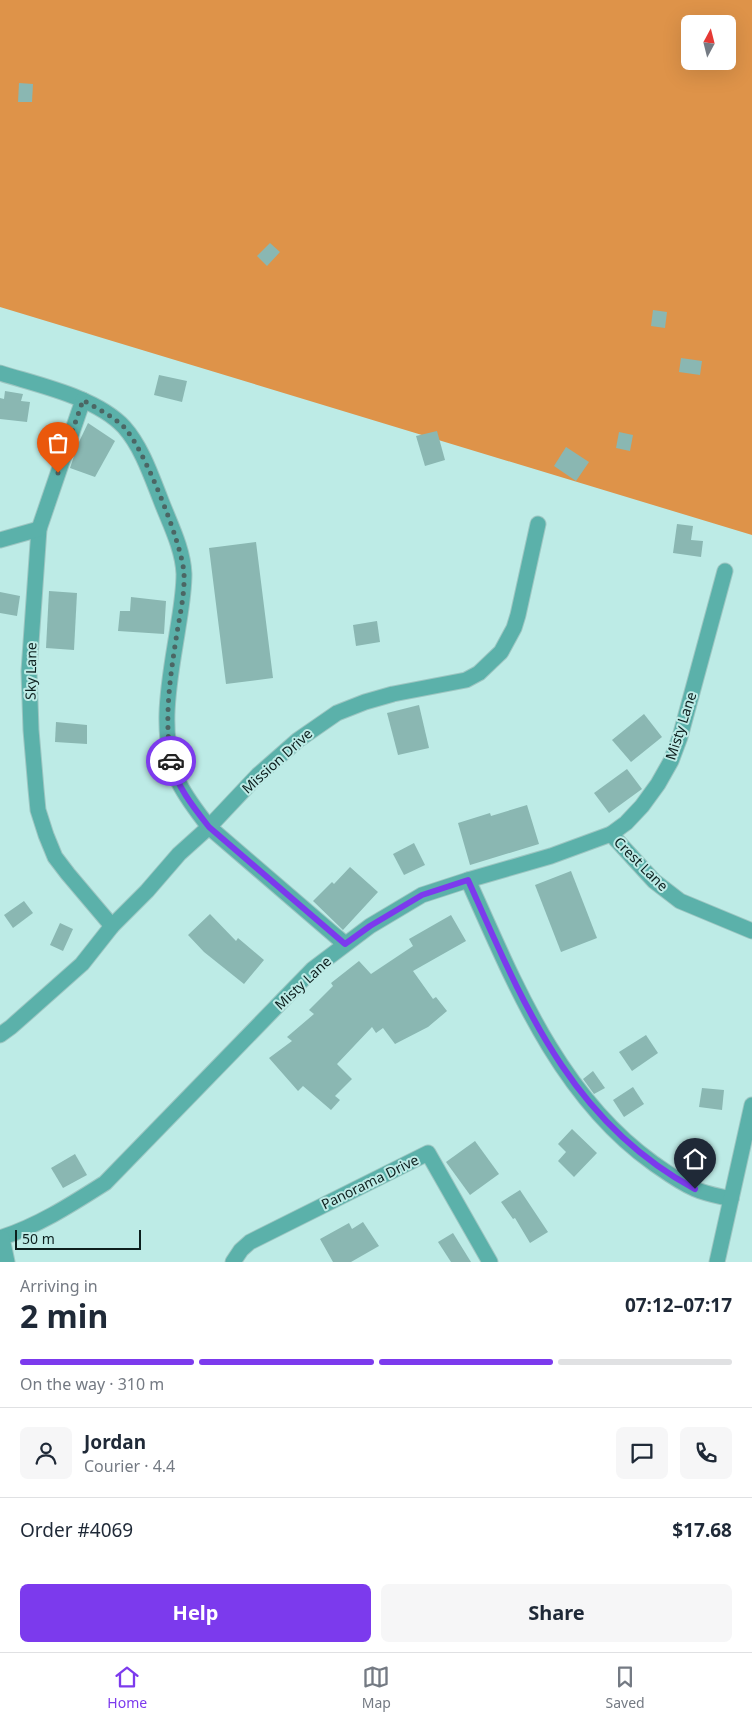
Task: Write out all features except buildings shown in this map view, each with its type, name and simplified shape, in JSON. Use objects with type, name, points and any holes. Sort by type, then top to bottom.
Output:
[{"type":"street","points":[[0,373],[83,400],[123,427],[134,441],[156,488],[180,552],[184,573],[183,598],[169,684],[167,718],[168,742],[172,765],[180,785],[209,827],[345,944]]},
{"type":"street","name":"Sky Lane","points":[[83,400],[39,529],[29,670],[32,750],[38,810],[55,857],[112,926]]},
{"type":"street","name":"Mission Drive","points":[[0,1035],[12,1027],[82,964],[112,926],[180,854],[209,827],[258,775],[298,740],[337,713],[365,702],[392,694],[466,680],[479,673],[501,652],[514,628],[538,524]]},
{"type":"street","points":[[0,540],[39,529]]},
{"type":"street","name":"Misty Lane","points":[[1,1238],[41,1221],[105,1183],[313,969],[370,926],[422,895],[550,856],[611,834],[626,823],[642,806],[658,784],[671,761],[680,737],[725,571]]},
{"type":"street","name":"Crest Lane","points":[[611,834],[654,881],[680,901],[752,931]]},
{"type":"street","points":[[468,880],[512,977],[538,1027],[570,1078],[595,1110],[623,1140],[673,1178],[695,1189],[731,1199]]},
{"type":"street","points":[[717,1262],[752,1105]]},
{"type":"street","name":"Panorama Drive","points":[[233,1262],[241,1250],[250,1242],[428,1153],[490,1262]]},
{"type":"street","points":[[1,1238],[7,1262]]},
{"type":"shaded area","points":[[0,0],[752,0],[752,535],[0,307]]},
{"type":"way so far","points":[[58,473],[83,400],[123,427],[134,441],[156,488],[180,552],[184,573],[183,598],[169,684],[167,718],[171,761]]},
{"type":"route","points":[[171,761],[180,785],[209,827],[345,944],[370,926],[422,895],[468,880],[522,998],[570,1078],[595,1110],[623,1140],[673,1178],[695,1189]]}]
